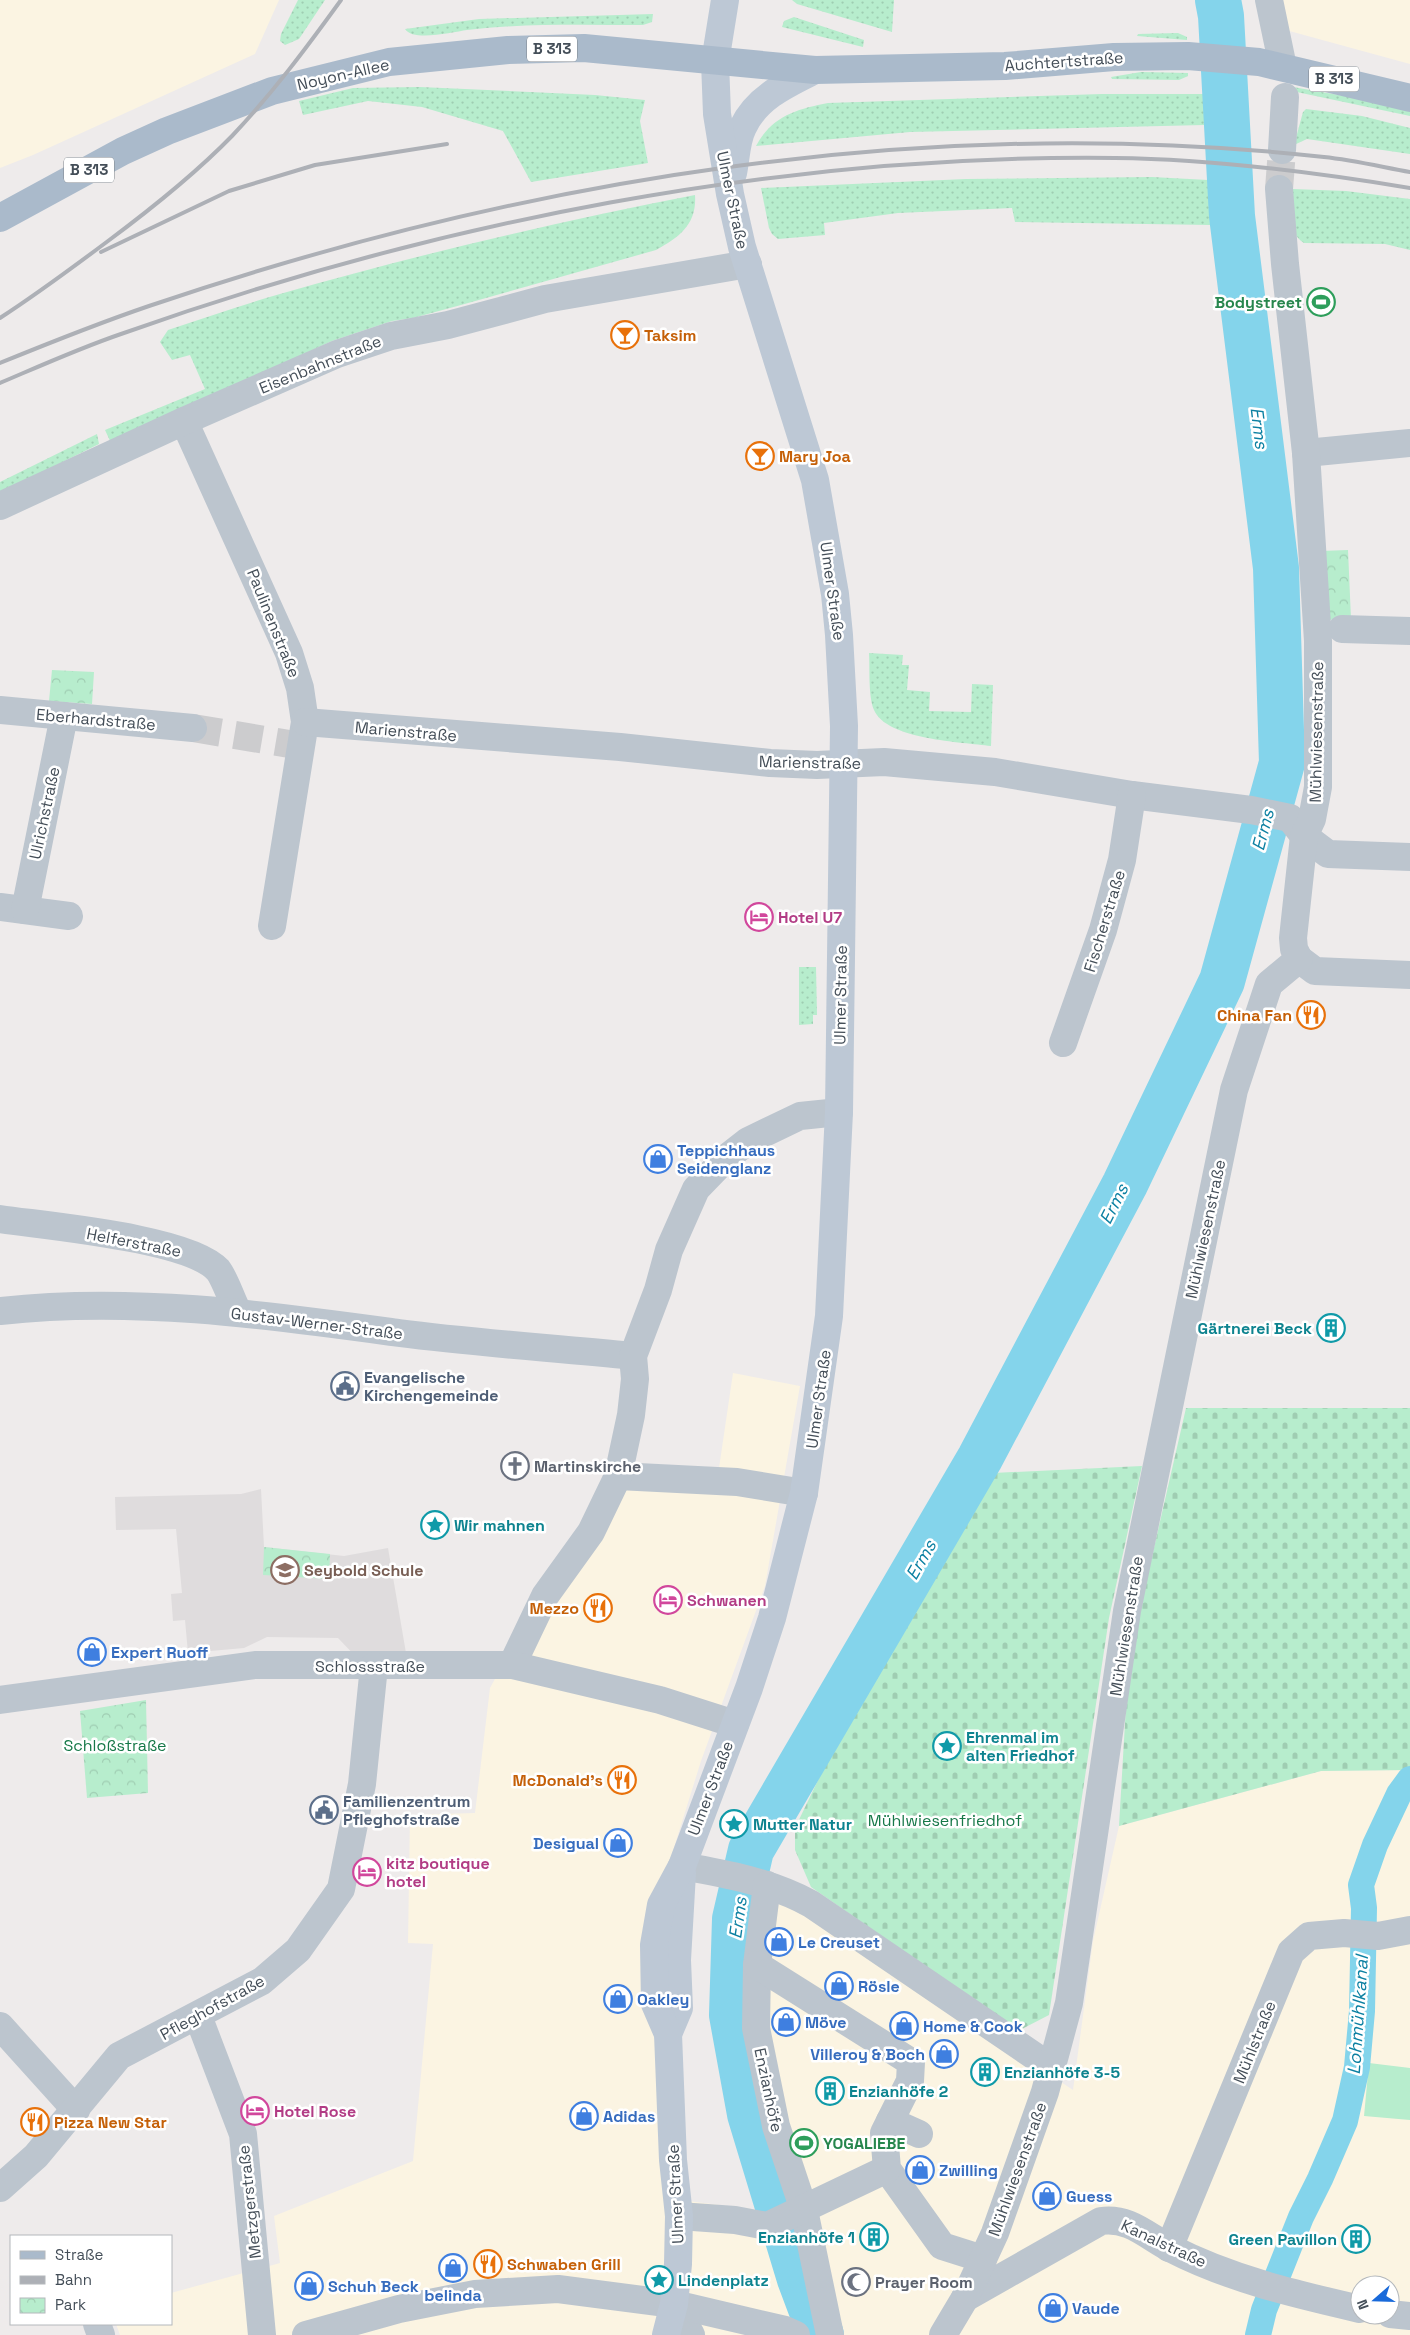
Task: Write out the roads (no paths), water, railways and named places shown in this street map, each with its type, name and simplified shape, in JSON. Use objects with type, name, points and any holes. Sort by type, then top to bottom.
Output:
[{"type":"main road","name":"Ulmer Straße","points":[[674,2304],[678,2264],[679,2216],[673,2160],[668,2034],[679,2008],[676,1960],[682,1866],[749,1688],[772,1618],[804,1493],[829,1316],[839,1112],[843,764],[839,627],[815,480],[735,222],[717,114],[715,62],[726,0]]},
{"type":"main road","name":"Noyon-Allee","points":[[4,214],[167,130],[272,91],[389,62],[508,50],[584,48],[715,62]]},
{"type":"main road","name":"Auchtertstraße","points":[[715,62],[815,70],[1005,66],[1114,57],[1188,56],[1271,65],[1410,98]]},
{"type":"main road","points":[[730,194],[742,128],[752,111],[760,102],[783,85],[815,70]]},
{"type":"main road","points":[[666,2335],[674,2304]]},
{"type":"street","points":[[1269,0],[1271,65]]},
{"type":"street","points":[[1282,150],[1285,97]]},
{"type":"street","name":"Mühlwiesenstraße","points":[[965,2298],[998,2225],[1052,2068],[1069,2002],[1126,1611],[1234,1090],[1269,984],[1299,958],[1294,950],[1293,938],[1297,827],[1312,819],[1318,788],[1318,641],[1306,453],[1285,264],[1280,189]]},
{"type":"street","name":"Eisenbahnstraße","points":[[0,506],[184,421],[338,354],[391,336],[448,325],[545,299],[748,264]]},
{"type":"street","name":"Paulinenstraße","points":[[184,421],[289,653],[300,688],[305,722],[272,926]]},
{"type":"street","points":[[1306,453],[1410,443]]},
{"type":"street","points":[[1342,630],[1410,631]]},
{"type":"street","name":"Eberhardstraße","points":[[0,710],[193,728]]},
{"type":"street","name":"Ulrichstraße","points":[[12,909],[64,716]]},
{"type":"street","name":"Marienstraße","points":[[305,722],[620,747],[770,762],[843,764],[884,762],[958,768],[1132,795],[1251,810],[1297,827]]},
{"type":"street","name":"Fischerstraße","points":[[1063,1043],[1103,930],[1122,860],[1132,795]]},
{"type":"street","points":[[1297,827],[1328,854],[1410,857]]},
{"type":"street","points":[[12,909],[69,916]]},
{"type":"street","points":[[1299,958],[1315,971],[1410,975]]},
{"type":"street","points":[[512,1665],[545,1596],[591,1532],[618,1476],[632,1406],[635,1379],[633,1356],[658,1290],[668,1250],[696,1189],[709,1174],[748,1140],[800,1116],[839,1112]]},
{"type":"street","name":"Helferstraße","points":[[0,1219],[132,1239],[194,1254],[218,1270],[238,1312]]},
{"type":"street","name":"Gustav-Werner-Straße","points":[[0,1311],[43,1306],[100,1305],[238,1312],[431,1336],[633,1356]]},
{"type":"street","points":[[618,1476],[738,1482],[804,1493]]},
{"type":"street","name":"Schlossstraße","points":[[0,1700],[255,1665],[512,1665],[660,1700],[734,1724]]},
{"type":"street","name":"Pfleghofstraße","points":[[0,2188],[36,2156],[76,2110],[118,2056],[262,1982],[298,1950],[339,1894],[362,1784],[374,1666]]},
{"type":"street","points":[[682,1866],[721,1873],[767,1885],[789,1892],[811,1904],[1052,2068]]},
{"type":"street","name":"Enzianhöfe","points":[[767,1885],[757,1965],[756,2028],[776,2126],[804,2210],[830,2335]]},
{"type":"street","name":"Mühlstraße","points":[[1170,2248],[1291,1952],[1309,1936],[1344,1933],[1378,1936],[1410,1930]]},
{"type":"street","points":[[757,1965],[911,2062],[910,2081],[884,2133],[887,2169],[942,2246],[984,2259]]},
{"type":"street","name":"Metzgerstraße","points":[[198,2016],[243,2134],[262,2335]]},
{"type":"street","points":[[0,2026],[76,2110]]},
{"type":"street","points":[[890,2120],[919,2134]]},
{"type":"street","points":[[679,2216],[735,2220],[767,2226],[887,2169]]},
{"type":"street","name":"Kanalstraße","points":[[943,2335],[965,2298],[1101,2221],[1112,2220],[1124,2222],[1146,2232],[1170,2248],[1268,2287],[1350,2307]]},
{"type":"street","points":[[313,2334],[399,2309],[475,2294],[558,2289],[674,2304],[790,2333]]},
{"type":"street","points":[[674,2304],[691,2335]]},
{"type":"waterway","name":"Erms","points":[[821,2335],[800,2279],[750,2114],[732,2015],[735,1919],[751,1850],[980,1458],[1125,1184],[1222,981],[1282,763],[1276,568],[1232,216],[1221,16],[1218,0]]},
{"type":"waterway","name":"Lohmühlkanal","points":[[1258,2335],[1264,2310],[1301,2217],[1345,2121],[1357,2067],[1362,2011],[1364,1908],[1361,1885],[1375,1845],[1399,1794],[1410,1779]]},
{"type":"tunnel","points":[[1279,189],[1282,150]]},
{"type":"tunnel","points":[[193,728],[301,746]]},
{"type":"railway","points":[[0,318],[124,229],[203,164],[261,104],[341,0]]},
{"type":"railway","points":[[101,252],[229,191],[315,165],[447,144]]},
{"type":"railway","points":[[0,363],[74,333],[149,306],[291,261],[436,223],[582,191],[729,167],[877,151],[1026,144],[1175,146],[1324,157],[1410,172]]},
{"type":"railway","points":[[0,383],[75,351],[121,334],[240,294],[362,259],[485,228],[610,202],[736,182],[862,168],[989,160],[1115,158],[1263,167],[1410,188]]},
{"type":"place","name":"Bodystreet","points":[[1321,302]]},
{"type":"place","name":"Taksim","points":[[625,335]]},
{"type":"place","name":"Mary Joa","points":[[760,456]]},
{"type":"place","name":"Hotel U7","points":[[759,917]]},
{"type":"place","name":"China Fan","points":[[1311,1015]]},
{"type":"place","name":"Teppichhaus Seidenglanz","points":[[658,1159]]},
{"type":"place","name":"Gärtnerei Beck","points":[[1331,1328]]},
{"type":"place","name":"Evangelische Kirchengemeinde","points":[[345,1386]]},
{"type":"place","name":"Martinskirche","points":[[515,1466]]},
{"type":"place","name":"Wir mahnen","points":[[435,1525]]},
{"type":"place","name":"Seybold Schule","points":[[285,1570]]},
{"type":"place","name":"Schwanen","points":[[668,1600]]},
{"type":"place","name":"Mezzo","points":[[598,1608]]},
{"type":"place","name":"Expert Ruoff","points":[[92,1652]]},
{"type":"place","name":"Ehrenmal im alten Friedhof","points":[[947,1746]]},
{"type":"place","name":"McDonald's","points":[[622,1780]]},
{"type":"place","name":"Familienzentrum Pfleghofstraße","points":[[324,1810]]},
{"type":"place","name":"Mutter Natur","points":[[734,1824]]},
{"type":"place","name":"Desigual","points":[[618,1843]]},
{"type":"place","name":"kitz boutique hotel","points":[[367,1872]]},
{"type":"place","name":"Le Creuset","points":[[779,1942]]},
{"type":"place","name":"Rösle","points":[[839,1986]]},
{"type":"place","name":"Oakley","points":[[618,1999]]},
{"type":"place","name":"Möve","points":[[786,2022]]},
{"type":"place","name":"Home & Cook","points":[[904,2026]]},
{"type":"place","name":"Villeroy & Boch","points":[[944,2054]]},
{"type":"place","name":"Enzianhöfe 3-5","points":[[985,2072]]},
{"type":"place","name":"Enzianhöfe 2","points":[[830,2091]]},
{"type":"place","name":"Hotel Rose","points":[[255,2111]]},
{"type":"place","name":"Adidas","points":[[584,2116]]},
{"type":"place","name":"Pizza New Star","points":[[35,2122]]},
{"type":"place","name":"YOGALIEBE","points":[[804,2143]]},
{"type":"place","name":"Zwilling","points":[[920,2170]]},
{"type":"place","name":"Guess","points":[[1047,2196]]},
{"type":"place","name":"Enzianhöfe 1","points":[[874,2237]]},
{"type":"place","name":"Green Pavillon","points":[[1356,2239]]},
{"type":"place","name":"Schwaben Grill","points":[[488,2264]]},
{"type":"place","name":"belinda","points":[[453,2268]]},
{"type":"place","name":"Lindenplatz","points":[[659,2280]]},
{"type":"place","name":"Prayer Room","points":[[856,2282]]},
{"type":"place","name":"Schuh Beck","points":[[309,2286]]},
{"type":"place","name":"Vaude","points":[[1053,2308]]},
{"type":"park label","name":"Schloßstraße","points":[[115,1745]]},
{"type":"park label","name":"Mühlwiesenfriedhof","points":[[945,1820]]}]
